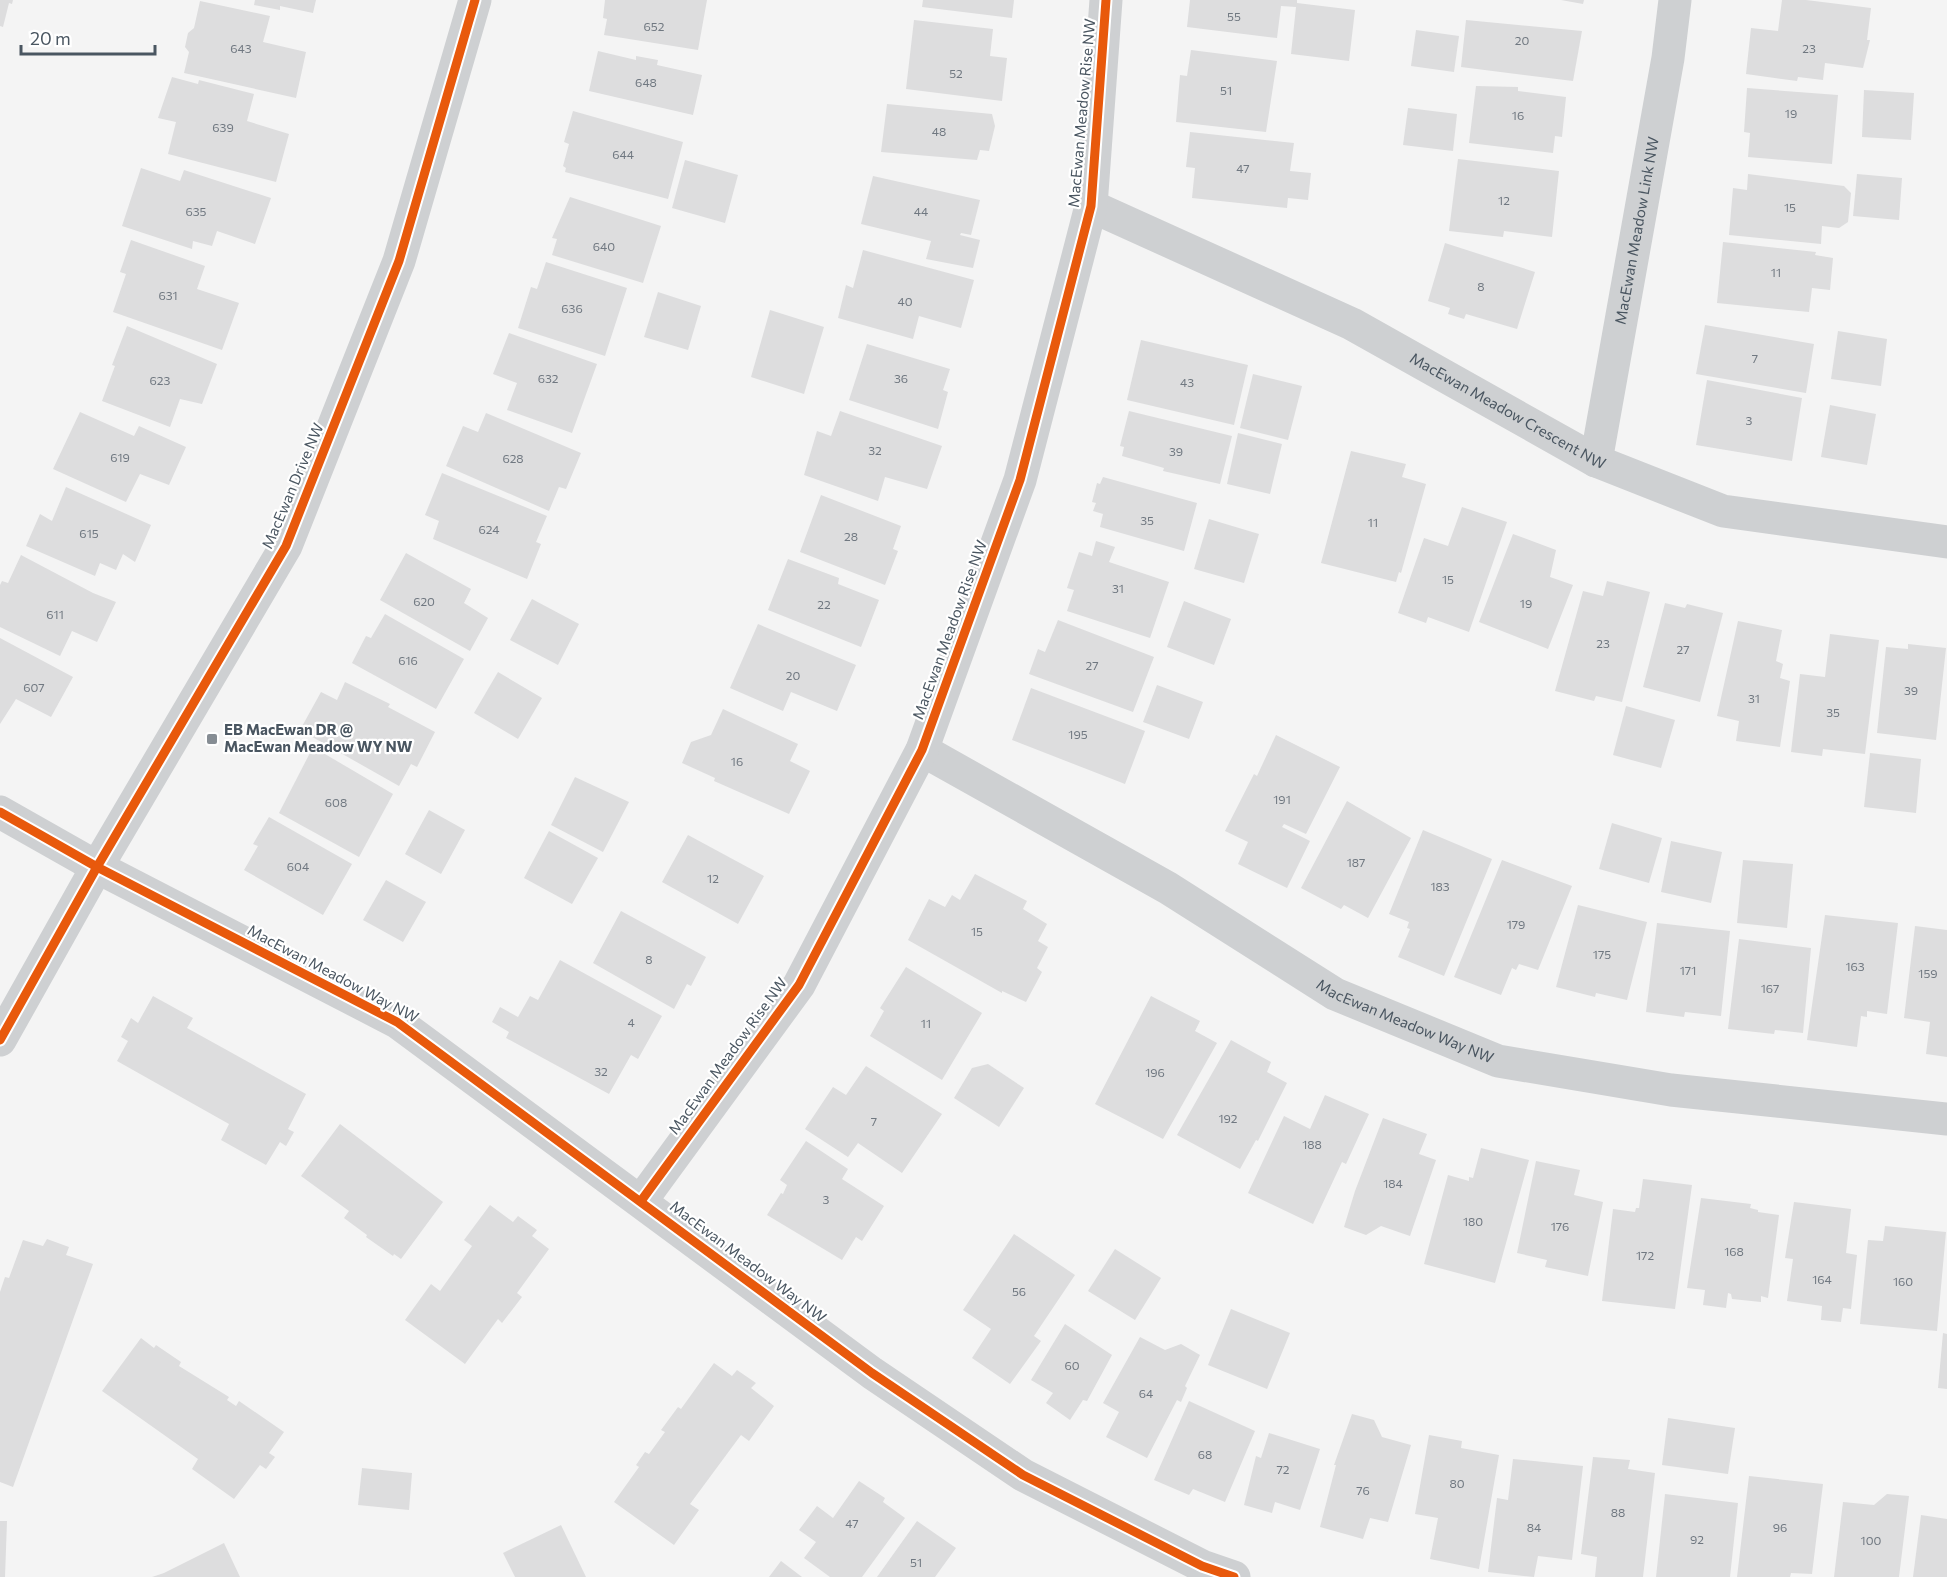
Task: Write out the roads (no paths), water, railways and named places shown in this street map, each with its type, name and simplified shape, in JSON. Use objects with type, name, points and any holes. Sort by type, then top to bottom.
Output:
[{"type":"street","name":"MacEwan Drive NW","points":[[0,1040],[97,867],[286,546],[399,261],[475,0]]},
{"type":"street","name":"MacEwan Meadow Rise NW","points":[[641,1201],[799,985],[922,750],[1020,480],[1091,206],[1106,0]]},
{"type":"street","name":"MacEwan Meadow Link NW","points":[[1596,461],[1668,58],[1675,0]]},
{"type":"street","name":"MacEwan Meadow Crescent NW","points":[[1091,206],[1352,324],[1596,461],[1723,511],[1947,542]]},
{"type":"street","name":"MacEwan Meadow Way NW","points":[[922,750],[1168,888],[1335,994],[1498,1061],[1671,1090],[1947,1119]]},
{"type":"street","name":"MacEwan Meadow Way NW","points":[[0,812],[97,867],[397,1022],[872,1373],[1023,1475],[1202,1566],[1234,1577]]},
{"type":"place","name":"EB MacEwan DR @ MacEwan Meadow WY NW","points":[[212,739]]}]
